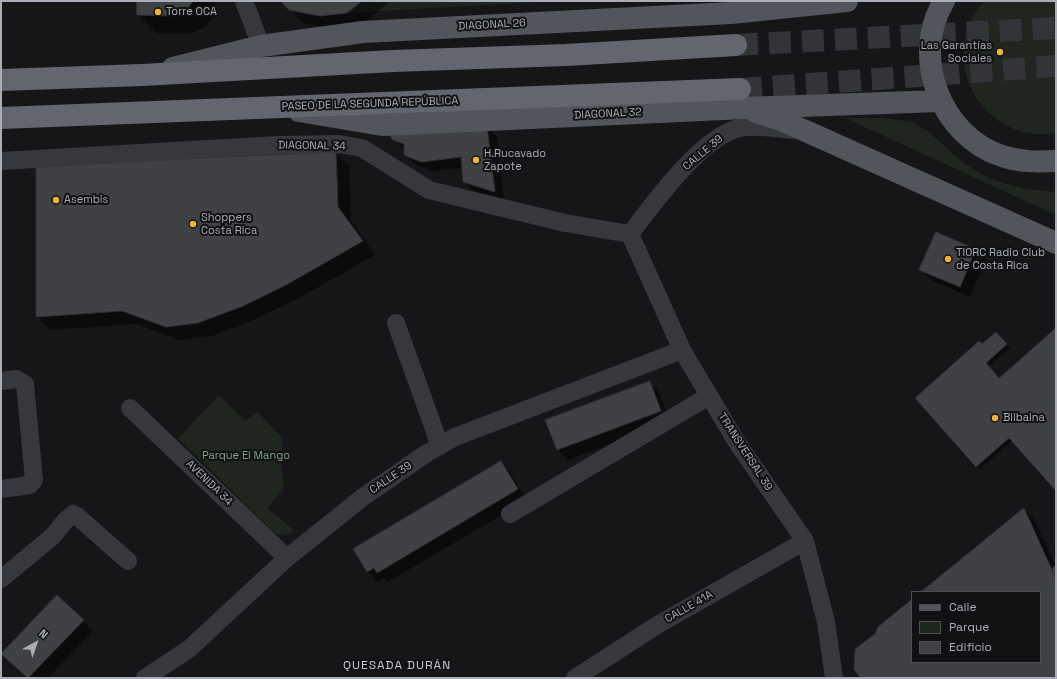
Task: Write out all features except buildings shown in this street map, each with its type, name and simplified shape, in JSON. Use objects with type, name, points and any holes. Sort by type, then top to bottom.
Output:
[{"type":"highway","points":[[1,80],[142,75],[393,61],[566,55],[736,45]]},
{"type":"highway","name":"PASEO DE LA SEGUNDA REPÚBLICA","points":[[1,118],[276,108],[742,98]]},
{"type":"main road","name":"DIAGONAL 26","points":[[142,75],[261,46],[362,32],[731,14],[802,4],[847,1]]},
{"type":"main road","points":[[944,1],[933,24],[930,43],[930,63],[933,82],[940,101],[955,124],[976,143],[1001,156],[1056,172]]},
{"type":"main road","points":[[742,98],[940,101]]},
{"type":"main road","points":[[742,98],[804,131],[1056,243]]},
{"type":"main road","points":[[1028,163],[1056,162]]},
{"type":"street","points":[[244,1],[261,46]]},
{"type":"street","name":"CALLE 39","points":[[630,234],[673,179],[694,158],[725,134],[739,128],[747,127],[804,131]]},
{"type":"street","name":"DIAGONAL 34","points":[[1,160],[277,145],[339,144],[362,148],[429,190],[565,222],[630,234]]},
{"type":"street","name":"TRANSVERSAL 39","points":[[630,234],[682,350],[736,441],[805,541],[826,622],[834,678]]},
{"type":"street","points":[[396,323],[440,446]]},
{"type":"street","name":"CALLE 39","points":[[145,678],[189,649],[287,558],[363,497],[440,446],[455,437],[682,350]]},
{"type":"street","points":[[1,381],[16,379],[25,384],[34,480],[30,485],[1,489]]},
{"type":"street","points":[[510,514],[710,396]]},
{"type":"street","name":"AVENIDA 34","points":[[130,408],[287,558]]},
{"type":"street","points":[[1,579],[53,536],[72,514],[77,516],[128,561]]},
{"type":"street","name":"CALLE 41A","points":[[575,678],[659,624],[805,541]]},
{"type":"green space","points":[[364,1],[555,1],[347,13]]},
{"type":"green space","points":[[985,1],[1056,1],[1056,133],[1040,134],[1021,131],[1005,125],[991,115],[980,103],[971,88],[965,73],[963,56],[965,39],[972,18]]},
{"type":"green space","points":[[845,118],[884,118],[912,122],[929,132],[962,162],[990,179],[1026,189],[1056,192],[1056,215]]},
{"type":"green space","name":"Parque El Mango","points":[[219,395],[245,421],[258,412],[283,439],[281,460],[284,488],[267,508],[295,531],[287,535],[276,534],[178,438]]},
{"type":"tunnel","points":[[736,45],[1056,28]]},
{"type":"tunnel","points":[[740,89],[1056,66]]},
{"type":"place","name":"Torre OCA","points":[[158,12]]},
{"type":"place","name":"Las Garantías Sociales","points":[[1000,52]]},
{"type":"place","name":"H.Rucavado Zapote","points":[[476,160]]},
{"type":"place","name":"Asembis","points":[[56,200]]},
{"type":"place","name":"Shoppers Costa Rica","points":[[193,224]]},
{"type":"place","name":"TI0RC Radio Club de Costa Rica","points":[[948,259]]},
{"type":"place","name":"Bilbaina","points":[[995,418]]},
{"type":"district","name":"QUESADA DURÁN","points":[[397,666]]}]
